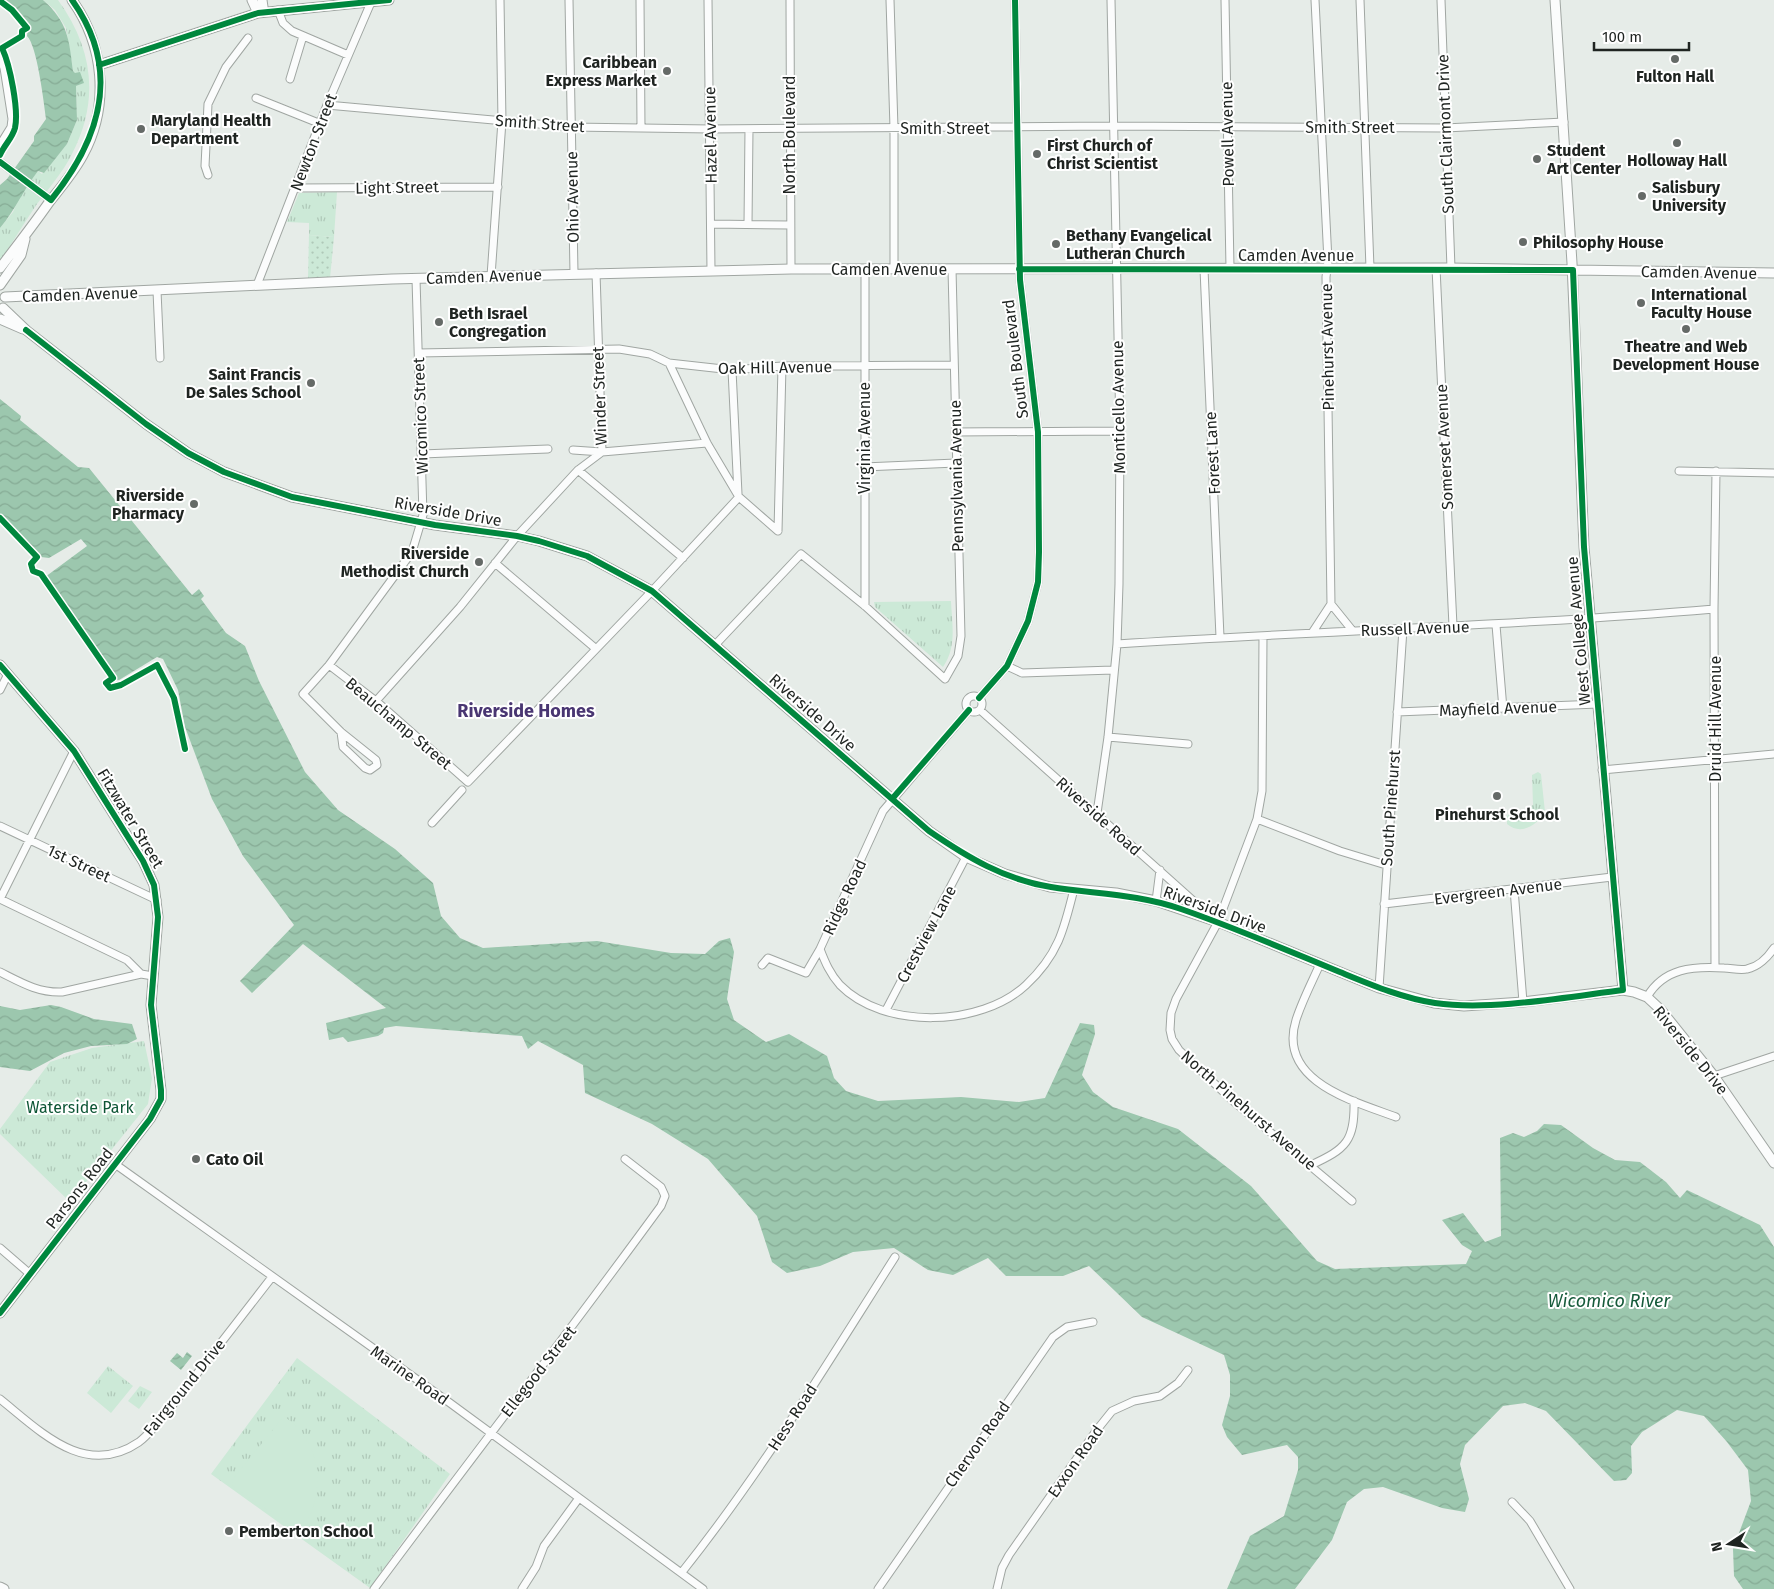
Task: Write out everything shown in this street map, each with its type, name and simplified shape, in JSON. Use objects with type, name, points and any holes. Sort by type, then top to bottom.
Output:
[{"type":"street","points":[[0,268],[74,171],[89,142],[98,110],[99,65],[96,49],[88,27],[72,0]]},
{"type":"street","points":[[252,0],[258,13]]},
{"type":"street","points":[[258,13],[263,8],[262,0]]},
{"type":"street","points":[[99,65],[258,13],[372,0],[389,0]]},
{"type":"street","name":"Newton Street","points":[[256,285],[321,124],[327,104],[372,0]]},
{"type":"street","points":[[491,276],[502,120],[500,0]]},
{"type":"street","name":"Ohio Avenue","points":[[569,0],[574,273]]},
{"type":"street","points":[[640,0],[641,127]]},
{"type":"street","name":"Hazel Avenue","points":[[708,0],[712,271]]},
{"type":"street","name":"North Boulevard","points":[[790,0],[788,128],[791,269]]},
{"type":"street","points":[[890,0],[894,128],[894,269]]},
{"type":"street","name":"South Boulevard","points":[[979,698],[1007,666],[1028,621],[1038,582],[1038,432],[1020,269],[1015,0]]},
{"type":"street","name":"Monticello Avenue","points":[[1097,813],[1108,737],[1116,644],[1120,431],[1110,0]]},
{"type":"street","name":"Powell Avenue","points":[[1224,0],[1230,268]]},
{"type":"street","name":"Pinehurst Avenue","points":[[1315,0],[1327,269],[1331,604]]},
{"type":"street","points":[[1360,0],[1370,268]]},
{"type":"street","name":"South Clairmont Drive","points":[[1441,0],[1451,268]]},
{"type":"street","name":"West College Avenue","points":[[1556,0],[1572,270],[1584,547],[1602,770],[1612,877],[1618,915],[1623,990]]},
{"type":"street","points":[[278,10],[285,26],[303,36],[348,55]]},
{"type":"street","points":[[290,79],[303,36]]},
{"type":"street","points":[[208,175],[205,166],[208,104],[226,67],[248,38]]},
{"type":"street","points":[[0,57],[4,68],[12,119],[11,126],[0,145]]},
{"type":"street","points":[[256,98],[321,124]]},
{"type":"street","name":"Smith Street","points":[[327,104],[571,127],[711,129],[1113,126],[1445,128],[1564,122]]},
{"type":"street","points":[[748,224],[749,128]]},
{"type":"street","points":[[0,162],[35,186],[51,200]]},
{"type":"street","name":"Light Street","points":[[295,188],[498,186]]},
{"type":"street","points":[[711,224],[790,225]]},
{"type":"street","points":[[0,285],[21,254],[26,236]]},
{"type":"street","name":"Somerset Avenue","points":[[1436,268],[1453,626]]},
{"type":"street","name":"Camden Avenue","points":[[2,293],[157,291],[256,285],[574,273],[791,269],[1451,268],[1774,273]]},
{"type":"street","name":"Virginia Avenue","points":[[864,606],[865,269]]},
{"type":"street","name":"Pennsylvania Avenue","points":[[864,606],[945,679],[956,663],[960,646],[952,269]]},
{"type":"street","name":"Forest Lane","points":[[1204,269],[1220,637]]},
{"type":"street","name":"Winder Street","points":[[376,700],[496,563],[517,536],[578,470],[602,452],[597,348],[596,273]]},
{"type":"street","name":"Wicomico Street","points":[[341,732],[303,694],[329,665],[412,552],[422,521],[422,454],[416,279]]},
{"type":"street","points":[[157,291],[160,358]]},
{"type":"street","points":[[2,293],[2,310]]},
{"type":"street","name":"Riverside Drive","points":[[2,310],[146,424],[188,453],[224,472],[292,497],[422,521],[434,525],[517,536],[587,556],[652,591],[716,644],[929,831],[966,857],[1005,874],[1050,887],[1116,893],[1156,901],[1218,922],[1379,988],[1434,1003],[1464,1006],[1523,1002],[1623,990],[1647,998],[1661,1010],[1714,1076],[1774,1163]]},
{"type":"street","name":"Riverside Drive","points":[[2,321],[26,330]]},
{"type":"street","name":"Oak Hill Avenue","points":[[418,353],[597,348],[633,350],[650,354],[669,363],[732,370],[782,366],[954,365]]},
{"type":"street","points":[[669,363],[707,443],[738,497],[778,531],[782,366]]},
{"type":"street","points":[[496,563],[596,648],[652,591],[738,497],[732,370]]},
{"type":"street","points":[[956,432],[1120,431]]},
{"type":"street","points":[[573,450],[602,452],[707,443]]},
{"type":"street","points":[[422,454],[548,449]]},
{"type":"street","points":[[864,467],[956,463]]},
{"type":"street","points":[[578,470],[683,558]]},
{"type":"street","points":[[1679,471],[1774,472]]},
{"type":"street","name":"Druid Hill Avenue","points":[[1715,967],[1714,609],[1716,471]]},
{"type":"street","points":[[716,644],[801,554],[864,606]]},
{"type":"street","points":[[1312,633],[1331,604],[1352,630]]},
{"type":"street","name":"Russell Avenue","points":[[1116,644],[1352,630],[1496,625],[1714,609]]},
{"type":"street","points":[[1496,625],[1503,709]]},
{"type":"street","name":"South Pinehurst","points":[[1379,988],[1403,629]]},
{"type":"street","name":"North Pinehurst Avenue","points":[[1263,636],[1262,791],[1257,819],[1218,922],[1176,999],[1169,1022],[1172,1039],[1179,1050],[1232,1100],[1352,1200]]},
{"type":"street","name":"Beauchamp Street","points":[[329,665],[376,700],[468,782],[596,648]]},
{"type":"street","name":"Fitzwater Street","points":[[0,665],[74,751],[150,873],[157,900],[152,1018],[161,1074]]},
{"type":"street","points":[[1007,666],[1022,673],[1113,670]]},
{"type":"street","points":[[0,690],[8,674]]},
{"type":"street","points":[[972,697],[979,698],[982,703],[980,710],[976,712],[969,710],[966,704],[968,699],[972,697]]},
{"type":"street","name":"Mayfield Avenue","points":[[1397,712],[1598,704]]},
{"type":"street","points":[[892,799],[969,710]]},
{"type":"street","name":"Riverside Road","points":[[980,710],[1218,922]]},
{"type":"street","points":[[341,732],[376,760],[377,765],[375,768],[370,770],[365,768],[343,746],[341,732]]},
{"type":"street","points":[[1108,737],[1188,744]]},
{"type":"street","points":[[74,751],[0,899],[127,960],[141,974]]},
{"type":"street","points":[[1602,770],[1774,754]]},
{"type":"street","points":[[432,822],[462,790]]},
{"type":"street","name":"Ridge Road","points":[[892,799],[883,811],[820,949],[827,969],[841,986],[865,1002],[886,1010],[933,1018],[979,1011],[1002,1001],[1024,987],[1042,968],[1054,950],[1063,934],[1074,889]]},
{"type":"street","points":[[1257,819],[1340,851],[1386,865]]},
{"type":"street","name":"1st Street","points":[[0,826],[157,900]]},
{"type":"street","name":"Crestview Lane","points":[[886,1010],[966,857]]},
{"type":"street","points":[[1156,901],[1160,870]]},
{"type":"street","name":"Evergreen Avenue","points":[[1384,904],[1612,877]]},
{"type":"street","points":[[1514,889],[1523,1002]]},
{"type":"street","points":[[1647,998],[1652,989],[1669,974],[1698,966],[1747,969],[1768,957],[1774,948]]},
{"type":"street","points":[[762,965],[768,958],[806,973],[820,949]]},
{"type":"street","points":[[1320,964],[1296,1020],[1294,1047],[1302,1068],[1310,1076],[1354,1101],[1396,1117]]},
{"type":"street","points":[[0,972],[35,989],[51,992],[62,992],[141,974],[153,976]]},
{"type":"street","points":[[1714,1076],[1774,1056]]},
{"type":"street","name":"Parsons Road","points":[[0,1312],[156,1109],[161,1099],[161,1074]]},
{"type":"street","points":[[1312,1166],[1336,1154],[1347,1144],[1355,1122],[1354,1101]]},
{"type":"street","name":"Ellegood Street","points":[[374,1589],[490,1432],[607,1281],[665,1196],[662,1187],[625,1159]]},
{"type":"street","name":"Marine Road","points":[[114,1164],[490,1432],[703,1589]]},
{"type":"street","points":[[0,1248],[30,1274]]},
{"type":"street","name":"Hess Road","points":[[682,1572],[743,1492],[895,1257]]},
{"type":"street","name":"Fairground Drive","points":[[0,1399],[58,1444],[71,1451],[90,1455],[122,1451],[140,1441],[162,1420],[272,1277]]},
{"type":"street","name":"Chervon Road","points":[[878,1589],[1053,1337],[1067,1327],[1093,1322]]},
{"type":"street","name":"Exxon Road","points":[[997,1589],[1002,1568],[1009,1555],[1091,1437],[1112,1411],[1134,1401],[1160,1396],[1178,1383],[1188,1370]]},
{"type":"street","points":[[522,1589],[536,1567],[544,1546],[579,1498]]},
{"type":"street","points":[[1512,1502],[1530,1521],[1570,1589]]},
{"type":"street","points":[[0,1586],[4,1589]]},
{"type":"green space","points":[[43,0],[58,0],[70,18],[79,37],[89,75],[87,114],[81,134],[68,161],[37,204],[0,262],[0,228],[13,212],[22,191],[38,171],[42,174],[67,144],[77,120],[76,86],[83,83],[73,71],[66,28],[55,10]]},
{"type":"green space","points":[[337,192],[334,237],[309,235],[309,223],[287,222],[299,193]]},
{"type":"green space","points":[[309,235],[334,237],[330,278],[308,278]]},
{"type":"green space","points":[[951,601],[952,643],[943,667],[875,607],[874,602]]},
{"type":"green space","points":[[1538,772],[1541,774],[1545,812],[1533,825],[1523,829],[1512,827],[1507,824],[1507,816],[1533,805],[1532,775]]},
{"type":"green space","name":"Waterside Park","points":[[144,1041],[152,1078],[148,1104],[70,1202],[0,1134],[0,1129],[50,1062],[92,1048]]},
{"type":"green space","points":[[297,1358],[450,1474],[370,1588],[211,1474]]},
{"type":"green space","points":[[108,1366],[133,1386],[111,1413],[87,1393]]},
{"type":"green space","points":[[140,1386],[152,1392],[139,1409],[128,1401]]},
{"type":"green space","points":[[284,1416],[297,1427],[306,1440],[313,1454],[317,1469],[315,1500],[302,1530],[261,1506],[233,1486],[232,1480]]},
{"type":"water","points":[[1,0],[43,0],[51,8],[58,16],[66,32],[73,71],[75,73],[80,72],[84,83],[76,86],[77,120],[67,144],[44,173],[38,171],[0,228],[0,185],[7,179],[34,141],[34,136],[46,119],[37,62],[31,41],[27,36],[28,28],[15,11]]},
{"type":"water","name":"Wicomico River","points":[[0,399],[21,416],[20,420],[78,467],[89,468],[192,595],[199,589],[204,596],[201,599],[226,633],[245,646],[259,681],[305,772],[338,810],[395,849],[433,883],[441,916],[460,938],[483,948],[597,941],[671,953],[705,954],[719,941],[730,938],[734,952],[727,999],[734,1020],[766,1042],[789,1034],[827,1056],[834,1078],[846,1091],[878,1101],[961,1097],[1019,1102],[1045,1098],[1080,1023],[1094,1025],[1095,1034],[1082,1075],[1093,1092],[1113,1107],[1178,1129],[1251,1186],[1317,1261],[1335,1269],[1466,1264],[1472,1251],[1462,1245],[1442,1220],[1463,1213],[1485,1242],[1501,1236],[1500,1138],[1513,1133],[1524,1137],[1537,1131],[1544,1124],[1561,1125],[1593,1148],[1615,1160],[1640,1162],[1666,1182],[1680,1198],[1687,1190],[1760,1225],[1774,1247],[1774,1589],[1743,1589],[1734,1576],[1733,1549],[1751,1501],[1748,1470],[1704,1416],[1677,1410],[1642,1432],[1631,1446],[1632,1473],[1626,1480],[1614,1481],[1546,1411],[1525,1403],[1503,1406],[1465,1445],[1460,1464],[1469,1499],[1465,1512],[1442,1508],[1383,1487],[1364,1489],[1347,1502],[1332,1540],[1295,1589],[1227,1589],[1250,1536],[1284,1516],[1298,1470],[1298,1457],[1287,1445],[1242,1455],[1227,1437],[1222,1425],[1230,1396],[1230,1375],[1224,1355],[1142,1317],[1089,1266],[1063,1276],[1006,1276],[988,1258],[953,1275],[928,1270],[894,1248],[853,1252],[820,1266],[787,1273],[772,1262],[757,1216],[708,1159],[652,1124],[585,1093],[583,1065],[538,1041],[528,1049],[522,1036],[396,1026],[384,1028],[383,1033],[378,1036],[348,1042],[343,1037],[329,1040],[326,1023],[386,1008],[303,944],[252,993],[240,981],[294,925],[243,856],[212,799],[185,727],[178,690],[163,659],[157,657],[119,680],[109,678],[41,580],[87,546],[81,539],[49,558],[41,557],[0,515]]},
{"type":"water","points":[[51,1005],[94,1019],[132,1024],[137,1039],[127,1044],[91,1046],[64,1053],[30,1071],[0,1067],[0,1006],[20,1010]]},
{"type":"water","points":[[187,1352],[192,1356],[181,1370],[170,1361],[177,1353],[183,1358]]},
{"type":"cycle path","points":[[0,162],[51,200],[68,176],[93,128],[99,103],[101,78],[97,52],[88,26],[72,0]]},
{"type":"cycle path","points":[[99,65],[258,13],[389,0]]},
{"type":"cycle path","points":[[979,698],[1007,666],[1028,621],[1038,582],[1038,432],[1020,280],[1015,0]]},
{"type":"cycle path","points":[[0,1],[12,10],[27,28],[22,31],[22,36],[2,48],[13,88],[16,120],[14,132],[0,155]]},
{"type":"cycle path","points":[[26,330],[146,424],[188,453],[224,472],[292,497],[435,525],[517,536],[539,541],[587,556],[652,591],[929,831],[958,850],[1002,873],[1034,884],[1133,897],[1165,904],[1239,931],[1372,985],[1422,1001],[1457,1005],[1504,1004],[1623,990],[1584,547],[1573,270],[1019,269]]},
{"type":"cycle path","points":[[0,518],[37,557],[31,564],[33,571],[41,574],[113,678],[106,683],[110,688],[121,685],[157,665],[174,698],[185,749]]},
{"type":"cycle path","points":[[0,665],[74,751],[143,861],[154,885],[158,917],[151,1005],[161,1090],[161,1099],[150,1119],[0,1313]]},
{"type":"cycle path","points":[[892,799],[969,710]]},
{"type":"place","name":"Fulton Hall","points":[[1675,59]]},
{"type":"place","name":"Caribbean Express Market","points":[[667,71]]},
{"type":"place","name":"Maryland Health Department","points":[[141,129]]},
{"type":"place","name":"Holloway Hall","points":[[1677,143]]},
{"type":"place","name":"First Church of Christ Scientist","points":[[1037,154]]},
{"type":"place","name":"Student Art Center","points":[[1537,159]]},
{"type":"place","name":"Salisbury University","points":[[1642,196]]},
{"type":"place","name":"Philosophy House","points":[[1523,242]]},
{"type":"place","name":"Bethany Evangelical Lutheran Church","points":[[1056,244]]},
{"type":"place","name":"International Faculty House","points":[[1641,303]]},
{"type":"place","name":"Beth Israel Congregation","points":[[439,322]]},
{"type":"place","name":"Theatre and Web Development House","points":[[1686,329]]},
{"type":"place","name":"Saint Francis De Sales School","points":[[311,383]]},
{"type":"place","name":"Riverside Pharmacy","points":[[194,504]]},
{"type":"place","name":"Riverside Methodist Church","points":[[479,562]]},
{"type":"place","name":"Pinehurst School","points":[[1497,796]]},
{"type":"place","name":"Cato Oil","points":[[196,1159]]},
{"type":"place","name":"Pemberton School","points":[[229,1531]]},
{"type":"district","name":"Riverside Homes","points":[[526,711]]}]
